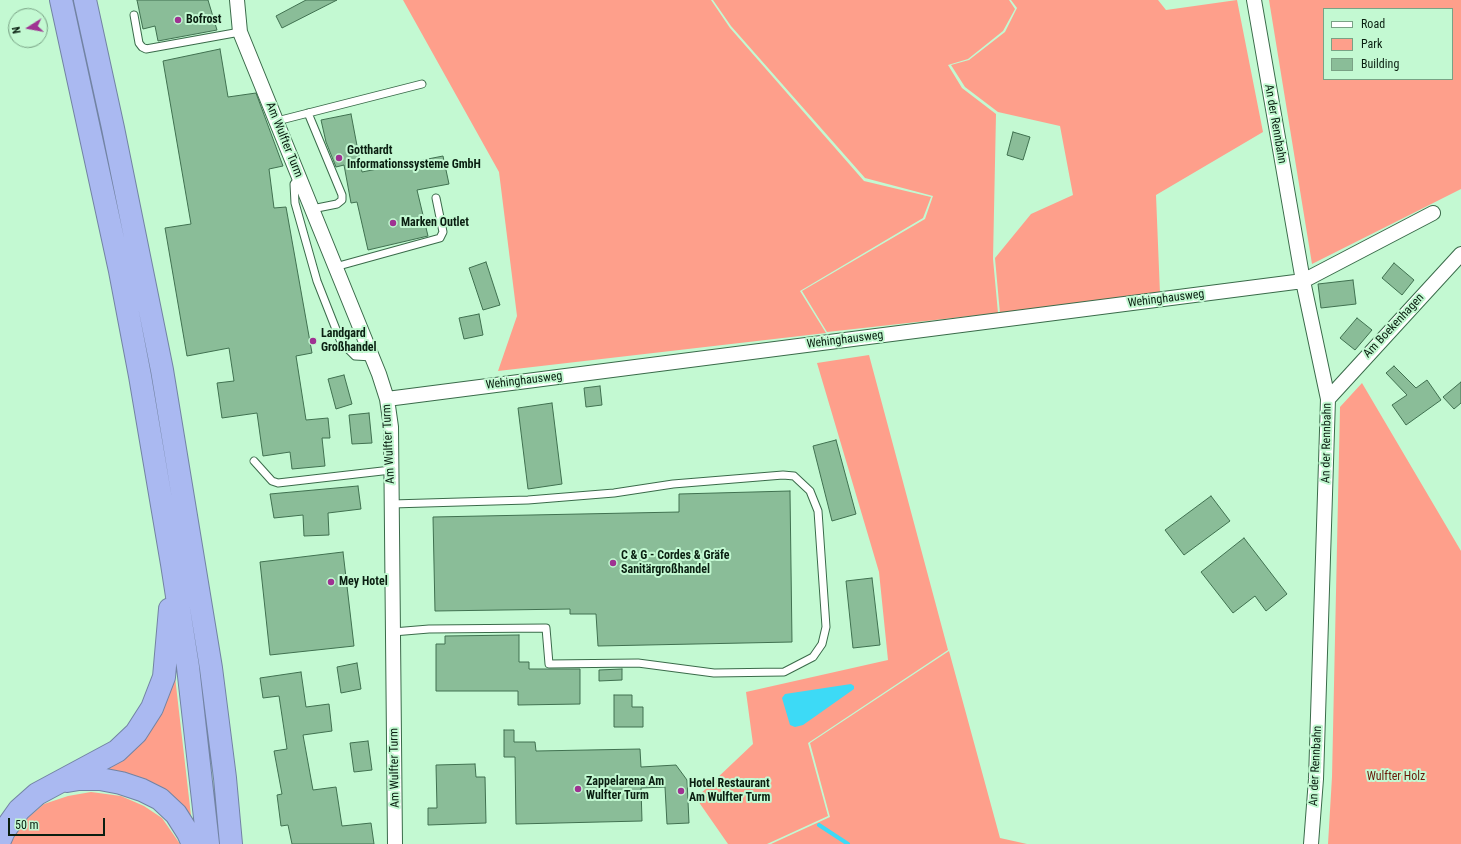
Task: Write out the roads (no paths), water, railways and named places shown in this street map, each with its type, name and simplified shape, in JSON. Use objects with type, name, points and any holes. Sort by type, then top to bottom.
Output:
[{"type":"highway","points":[[61,0],[121,279],[172,564],[189,674],[208,844]]},
{"type":"highway","points":[[85,0],[113,128],[162,370],[211,668],[225,778],[231,844]]},
{"type":"highway","points":[[0,840],[4,830],[19,810],[37,794],[117,751],[136,733],[152,708],[164,677],[168,642],[172,564]]},
{"type":"highway","points":[[58,783],[80,779],[100,779],[121,783],[142,790],[160,799],[176,814],[193,844]]},
{"type":"street","name":"Am Wulfter Turm","points":[[237,0],[240,32],[373,357],[387,399],[391,427],[392,470],[395,844]]},
{"type":"street","name":"An der Rennbahn","points":[[1254,0],[1303,281],[1328,399],[1317,756],[1311,844]]},
{"type":"street","points":[[1303,281],[1433,213]]},
{"type":"street","name":"Am Boekenhagen","points":[[1328,399],[1461,254]]},
{"type":"street","name":"Wehinghausweg","points":[[387,399],[1303,281]]},
{"type":"lane","points":[[134,15],[139,43],[146,49],[240,32]]},
{"type":"lane","points":[[277,121],[422,84]]},
{"type":"lane","points":[[308,113],[342,195],[342,200],[337,204],[312,209]]},
{"type":"lane","points":[[299,178],[294,184],[294,203],[317,281],[341,342],[355,356],[373,357]]},
{"type":"lane","points":[[335,267],[440,238],[443,232],[436,198]]},
{"type":"lane","points":[[254,461],[272,481],[278,483],[392,470]]},
{"type":"lane","points":[[392,504],[528,500],[614,493],[673,484],[783,475],[794,476],[810,491],[818,511],[826,628],[822,644],[813,657],[784,672],[714,673],[638,663],[549,664],[546,628],[429,629],[393,632]]},
{"type":"water","points":[[851,684],[854,686],[854,689],[803,725],[795,727],[790,725],[782,698],[785,694]]},
{"type":"waterway","points":[[819,825],[848,844]]},
{"type":"place","name":"Bofrost","points":[[178,20]]},
{"type":"place","name":"Gotthardt Informationssysteme GmbH","points":[[339,158]]},
{"type":"place","name":"Marken Outlet","points":[[393,223]]},
{"type":"place","name":"Landgard Großhandel","points":[[313,341]]},
{"type":"place","name":"C & G - Cordes & Gräfe Sanitärgroßhandel","points":[[613,563]]},
{"type":"place","name":"Mey Hotel","points":[[331,582]]},
{"type":"place","name":"Zappelarena Am Wulfter Turm","points":[[578,789]]},
{"type":"place","name":"Hotel Restaurant Am Wulfter Turm","points":[[681,791]]},
{"type":"park label","name":"Wulfter Holz","points":[[1396,777]]}]
